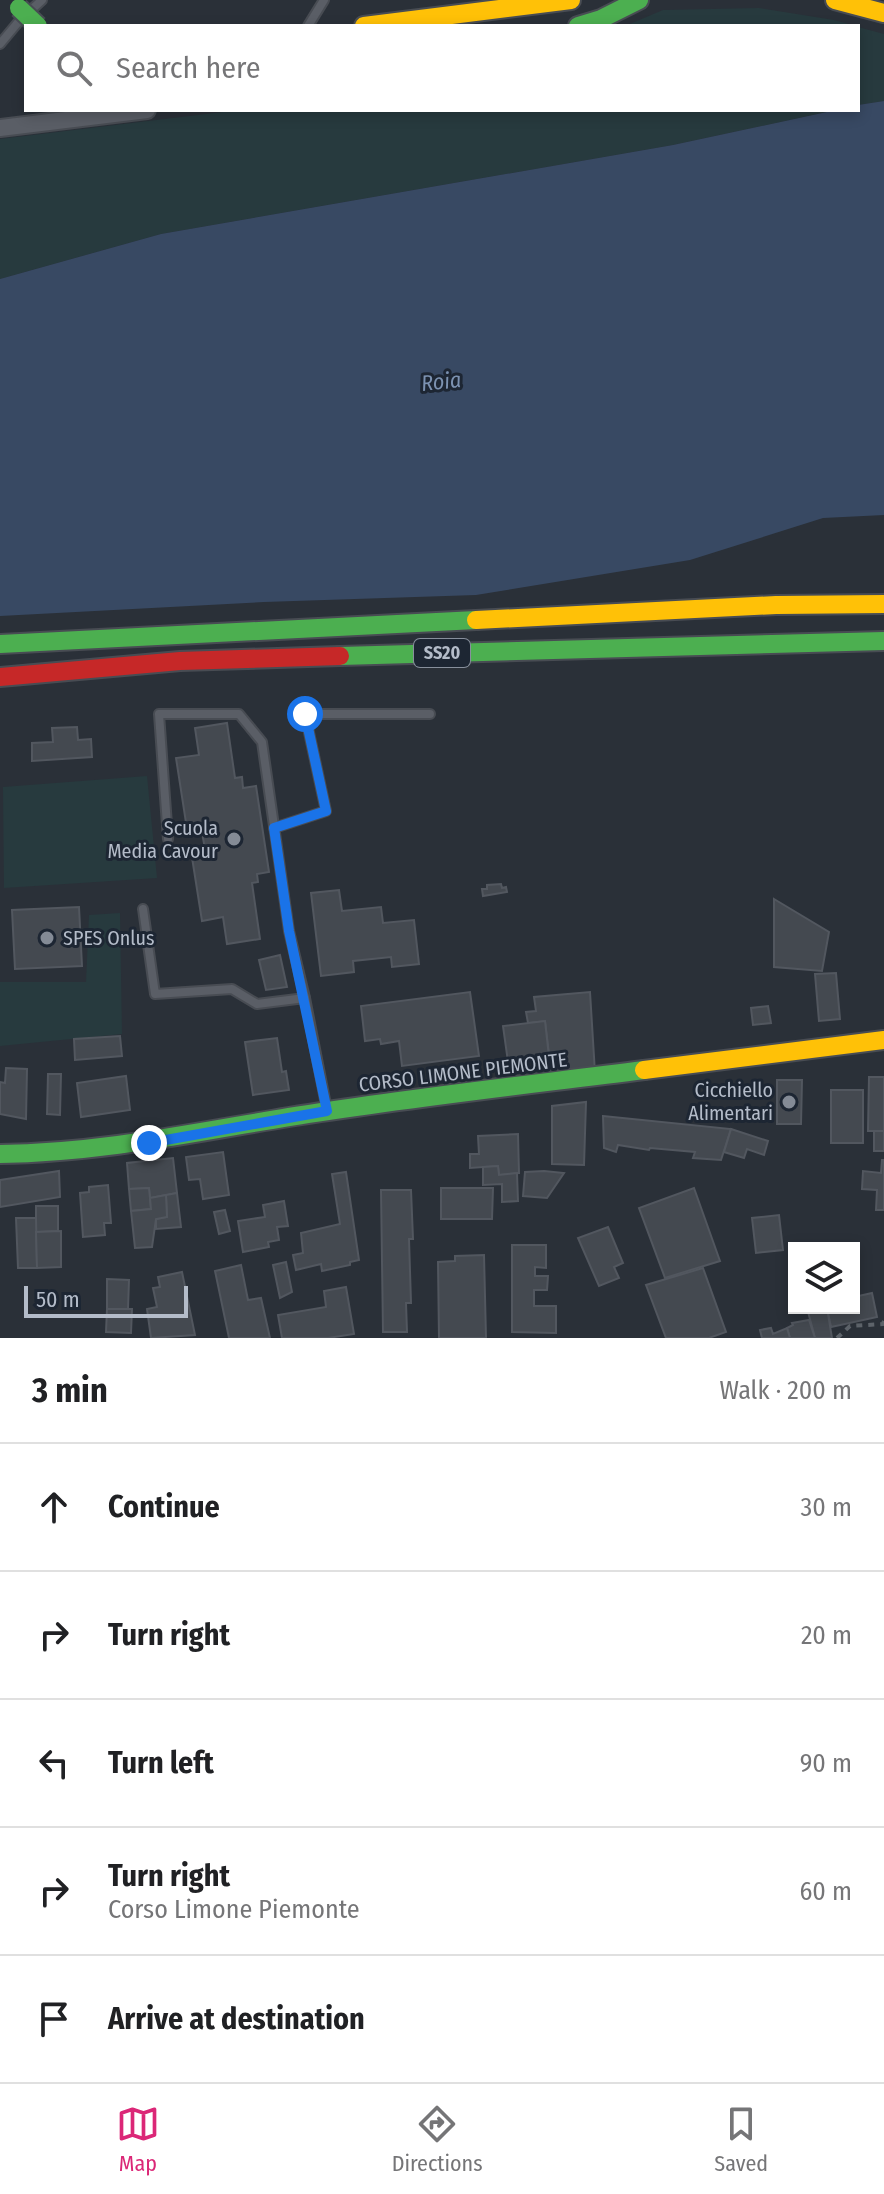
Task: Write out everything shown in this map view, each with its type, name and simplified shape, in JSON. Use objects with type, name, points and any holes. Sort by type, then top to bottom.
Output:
[{"type":"main road","points":[[380,24],[571,0]]},
{"type":"main road","points":[[585,24],[639,0]]},
{"type":"main road","points":[[835,0],[884,13]]},
{"type":"main road","points":[[15,4],[36,24]]},
{"type":"main road","points":[[0,644],[776,605],[884,604]]},
{"type":"main road","name":"SS20","points":[[1,679],[180,661],[884,641]]},
{"type":"main road","name":"CORSO LIMONE PIEMONTE","points":[[0,1154],[45,1155],[97,1150],[327,1111],[884,1040]]},
{"type":"street","points":[[0,128],[131,112]]},
{"type":"lane","points":[[309,24],[324,0]]},
{"type":"lane","points":[[0,44],[40,1]]},
{"type":"lane","points":[[168,839],[159,714],[239,714],[262,742],[289,931],[327,1111]]},
{"type":"lane","points":[[274,828],[326,811],[305,714],[430,714]]},
{"type":"lane","points":[[143,909],[155,994],[232,989],[257,1004],[305,998]]},
{"type":"path","points":[[837,1338],[850,1326],[883,1324],[884,1321]]},
{"type":"green space","points":[[759,8],[849,24],[630,24],[663,10]]},
{"type":"green space","points":[[860,28],[884,34],[884,101],[860,105]]},
{"type":"green space","points":[[223,112],[827,112],[673,145],[161,234],[0,279],[0,139]]},
{"type":"green space","points":[[147,776],[157,878],[4,888],[3,787]]},
{"type":"green space","points":[[120,913],[122,1034],[0,1046],[0,982],[86,982],[89,915]]},
{"type":"water","name":"Roia","points":[[884,101],[884,515],[823,518],[690,560],[476,595],[0,616],[0,279],[161,234],[673,145],[827,112],[860,112],[860,105]]},
{"type":"building","name":"Scuola Media Cavour","points":[[227,723],[235,778],[242,777],[243,788],[256,786],[269,872],[257,874],[258,882],[252,883],[260,939],[227,944],[223,917],[202,921],[191,851],[205,849],[201,827],[187,829],[176,758],[199,755],[195,728]]},
{"type":"building","points":[[77,727],[78,740],[91,739],[92,757],[32,761],[32,743],[53,742],[52,728]]},
{"type":"building","points":[[501,884],[507,892],[483,896],[482,889],[487,889],[487,885]]},
{"type":"building","points":[[339,890],[342,911],[381,907],[383,923],[414,920],[419,964],[392,967],[391,957],[353,961],[354,972],[321,976],[311,893]]},
{"type":"building","points":[[774,899],[829,932],[822,971],[774,967]]},
{"type":"building","name":"SPES Onlus","points":[[79,907],[82,966],[15,969],[12,910]]},
{"type":"building","points":[[280,955],[287,987],[266,990],[259,960]]},
{"type":"building","points":[[836,973],[840,1019],[819,1021],[815,974]]},
{"type":"building","points":[[470,992],[479,1056],[402,1066],[399,1041],[381,1044],[380,1039],[365,1041],[361,1006]]},
{"type":"building","points":[[590,992],[595,1073],[552,1079],[545,1021],[528,1023],[526,1012],[536,1011],[534,997]]},
{"type":"building","points":[[768,1006],[771,1023],[753,1025],[751,1008]]},
{"type":"building","points":[[545,1021],[549,1057],[508,1062],[503,1026]]},
{"type":"building","points":[[120,1036],[122,1056],[75,1060],[74,1039]]},
{"type":"building","points":[[277,1038],[282,1072],[286,1071],[289,1090],[253,1095],[245,1042]]},
{"type":"building","points":[[6,1068],[27,1069],[26,1119],[0,1114],[0,1082],[5,1083]]},
{"type":"building","points":[[48,1074],[61,1074],[60,1115],[47,1114]]},
{"type":"building","points":[[126,1076],[130,1110],[81,1117],[77,1083]]},
{"type":"building","points":[[869,1077],[884,1077],[884,1131],[868,1131]]},
{"type":"building","name":"Cicchiello Alimentari","points":[[777,1080],[802,1080],[801,1124],[777,1124]]},
{"type":"building","points":[[831,1090],[863,1090],[863,1143],[831,1143]]},
{"type":"building","points":[[586,1102],[584,1165],[552,1164],[552,1106]]},
{"type":"building","points":[[603,1116],[731,1129],[721,1160],[693,1158],[695,1152],[618,1145],[616,1152],[604,1148]]},
{"type":"building","points":[[731,1129],[768,1141],[764,1155],[747,1149],[744,1158],[724,1152]]},
{"type":"building","points":[[874,1131],[884,1131],[884,1151],[874,1151]]},
{"type":"building","points":[[518,1134],[519,1173],[499,1175],[498,1166],[470,1168],[470,1154],[479,1154],[478,1136]]},
{"type":"building","points":[[223,1152],[229,1195],[203,1199],[200,1179],[189,1180],[186,1157]]},
{"type":"building","points":[[173,1158],[177,1193],[150,1198],[149,1188],[129,1189],[127,1163]]},
{"type":"building","points":[[882,1160],[884,1210],[876,1210],[877,1190],[862,1189],[863,1171],[881,1173]]},
{"type":"building","points":[[498,1166],[499,1175],[517,1173],[518,1201],[502,1202],[502,1184],[483,1185],[483,1167]]},
{"type":"building","points":[[59,1171],[60,1197],[0,1207],[0,1180]]},
{"type":"building","points":[[346,1172],[359,1260],[322,1271],[321,1264],[296,1270],[293,1255],[303,1253],[301,1233],[340,1224],[332,1174]]},
{"type":"building","points":[[525,1172],[564,1173],[547,1198],[523,1196]]},
{"type":"building","points":[[108,1185],[111,1223],[104,1223],[105,1235],[83,1237],[80,1193],[89,1192],[89,1187]]},
{"type":"building","points":[[149,1188],[151,1209],[131,1211],[129,1189]]},
{"type":"building","points":[[441,1188],[493,1188],[492,1219],[441,1219]]},
{"type":"building","points":[[694,1188],[720,1261],[665,1278],[639,1208]]},
{"type":"building","points":[[381,1190],[411,1190],[413,1239],[409,1239],[411,1303],[406,1303],[407,1332],[383,1332]]},
{"type":"building","points":[[177,1193],[181,1227],[156,1229],[156,1219],[167,1217],[166,1195]]},
{"type":"building","points":[[166,1195],[167,1217],[156,1219],[152,1247],[135,1248],[131,1211],[151,1209],[150,1198]]},
{"type":"building","points":[[284,1201],[288,1226],[277,1227],[279,1240],[268,1242],[269,1247],[243,1252],[238,1221],[265,1217],[263,1205]]},
{"type":"building","points":[[36,1206],[58,1206],[58,1231],[36,1232]]},
{"type":"building","points":[[225,1210],[230,1231],[219,1234],[214,1212]]},
{"type":"building","points":[[779,1215],[783,1250],[756,1253],[752,1218]]},
{"type":"building","points":[[16,1218],[36,1218],[37,1268],[18,1268]]},
{"type":"building","points":[[608,1227],[623,1263],[614,1267],[619,1278],[599,1286],[578,1238]]},
{"type":"building","points":[[61,1231],[61,1267],[37,1268],[36,1232]]},
{"type":"building","points":[[512,1245],[546,1245],[546,1268],[535,1267],[535,1276],[548,1276],[547,1290],[534,1290],[534,1306],[556,1306],[556,1333],[512,1332]]},
{"type":"building","points":[[484,1255],[486,1338],[439,1338],[438,1262],[455,1261],[455,1256]]},
{"type":"building","points":[[286,1262],[292,1292],[280,1298],[273,1265]]},
{"type":"building","points":[[241,1265],[248,1300],[261,1298],[270,1338],[229,1338],[215,1271]]},
{"type":"building","points":[[703,1268],[726,1332],[709,1338],[666,1338],[646,1285]]},
{"type":"building","points":[[182,1272],[195,1335],[151,1338],[147,1309],[157,1307],[153,1288],[160,1287],[158,1277]]},
{"type":"building","points":[[107,1279],[129,1280],[128,1309],[107,1309]]},
{"type":"building","points":[[346,1287],[354,1334],[328,1338],[282,1338],[278,1315],[326,1307],[324,1291]]},
{"type":"building","points":[[872,1293],[877,1317],[831,1327],[828,1314],[860,1314],[860,1296]]},
{"type":"building","points":[[107,1309],[132,1309],[131,1333],[106,1332]]},
{"type":"building","points":[[809,1314],[828,1314],[832,1338],[815,1338]]},
{"type":"building","points":[[809,1320],[815,1338],[790,1338],[787,1328],[792,1323]]},
{"type":"building","points":[[771,1328],[773,1334],[787,1328],[790,1338],[762,1338],[760,1330]]},
{"type":"traffic: fast","points":[[585,24],[639,0]]},
{"type":"traffic: fast","points":[[19,8],[36,24]]},
{"type":"traffic: fast","points":[[0,644],[476,620]]},
{"type":"traffic: fast","points":[[340,656],[884,641]]},
{"type":"traffic: fast","points":[[0,1154],[109,1146],[378,1104],[644,1070]]},
{"type":"traffic: slow","points":[[380,24],[571,0]]},
{"type":"traffic: slow","points":[[835,0],[884,13]]},
{"type":"traffic: slow","points":[[476,620],[776,605],[884,604]]},
{"type":"traffic: slow","points":[[644,1070],[884,1040]]},
{"type":"traffic: jam","points":[[0,677],[180,661],[340,656]]},
{"type":"place","name":"Scuola Media Cavour","points":[[234,839]]},
{"type":"place","name":"SPES Onlus","points":[[47,938]]},
{"type":"place","name":"Cicchiello Alimentari","points":[[789,1102]]},
{"type":"route","points":[[149,1143],[327,1111],[289,931],[274,828],[326,811],[305,714]]}]
